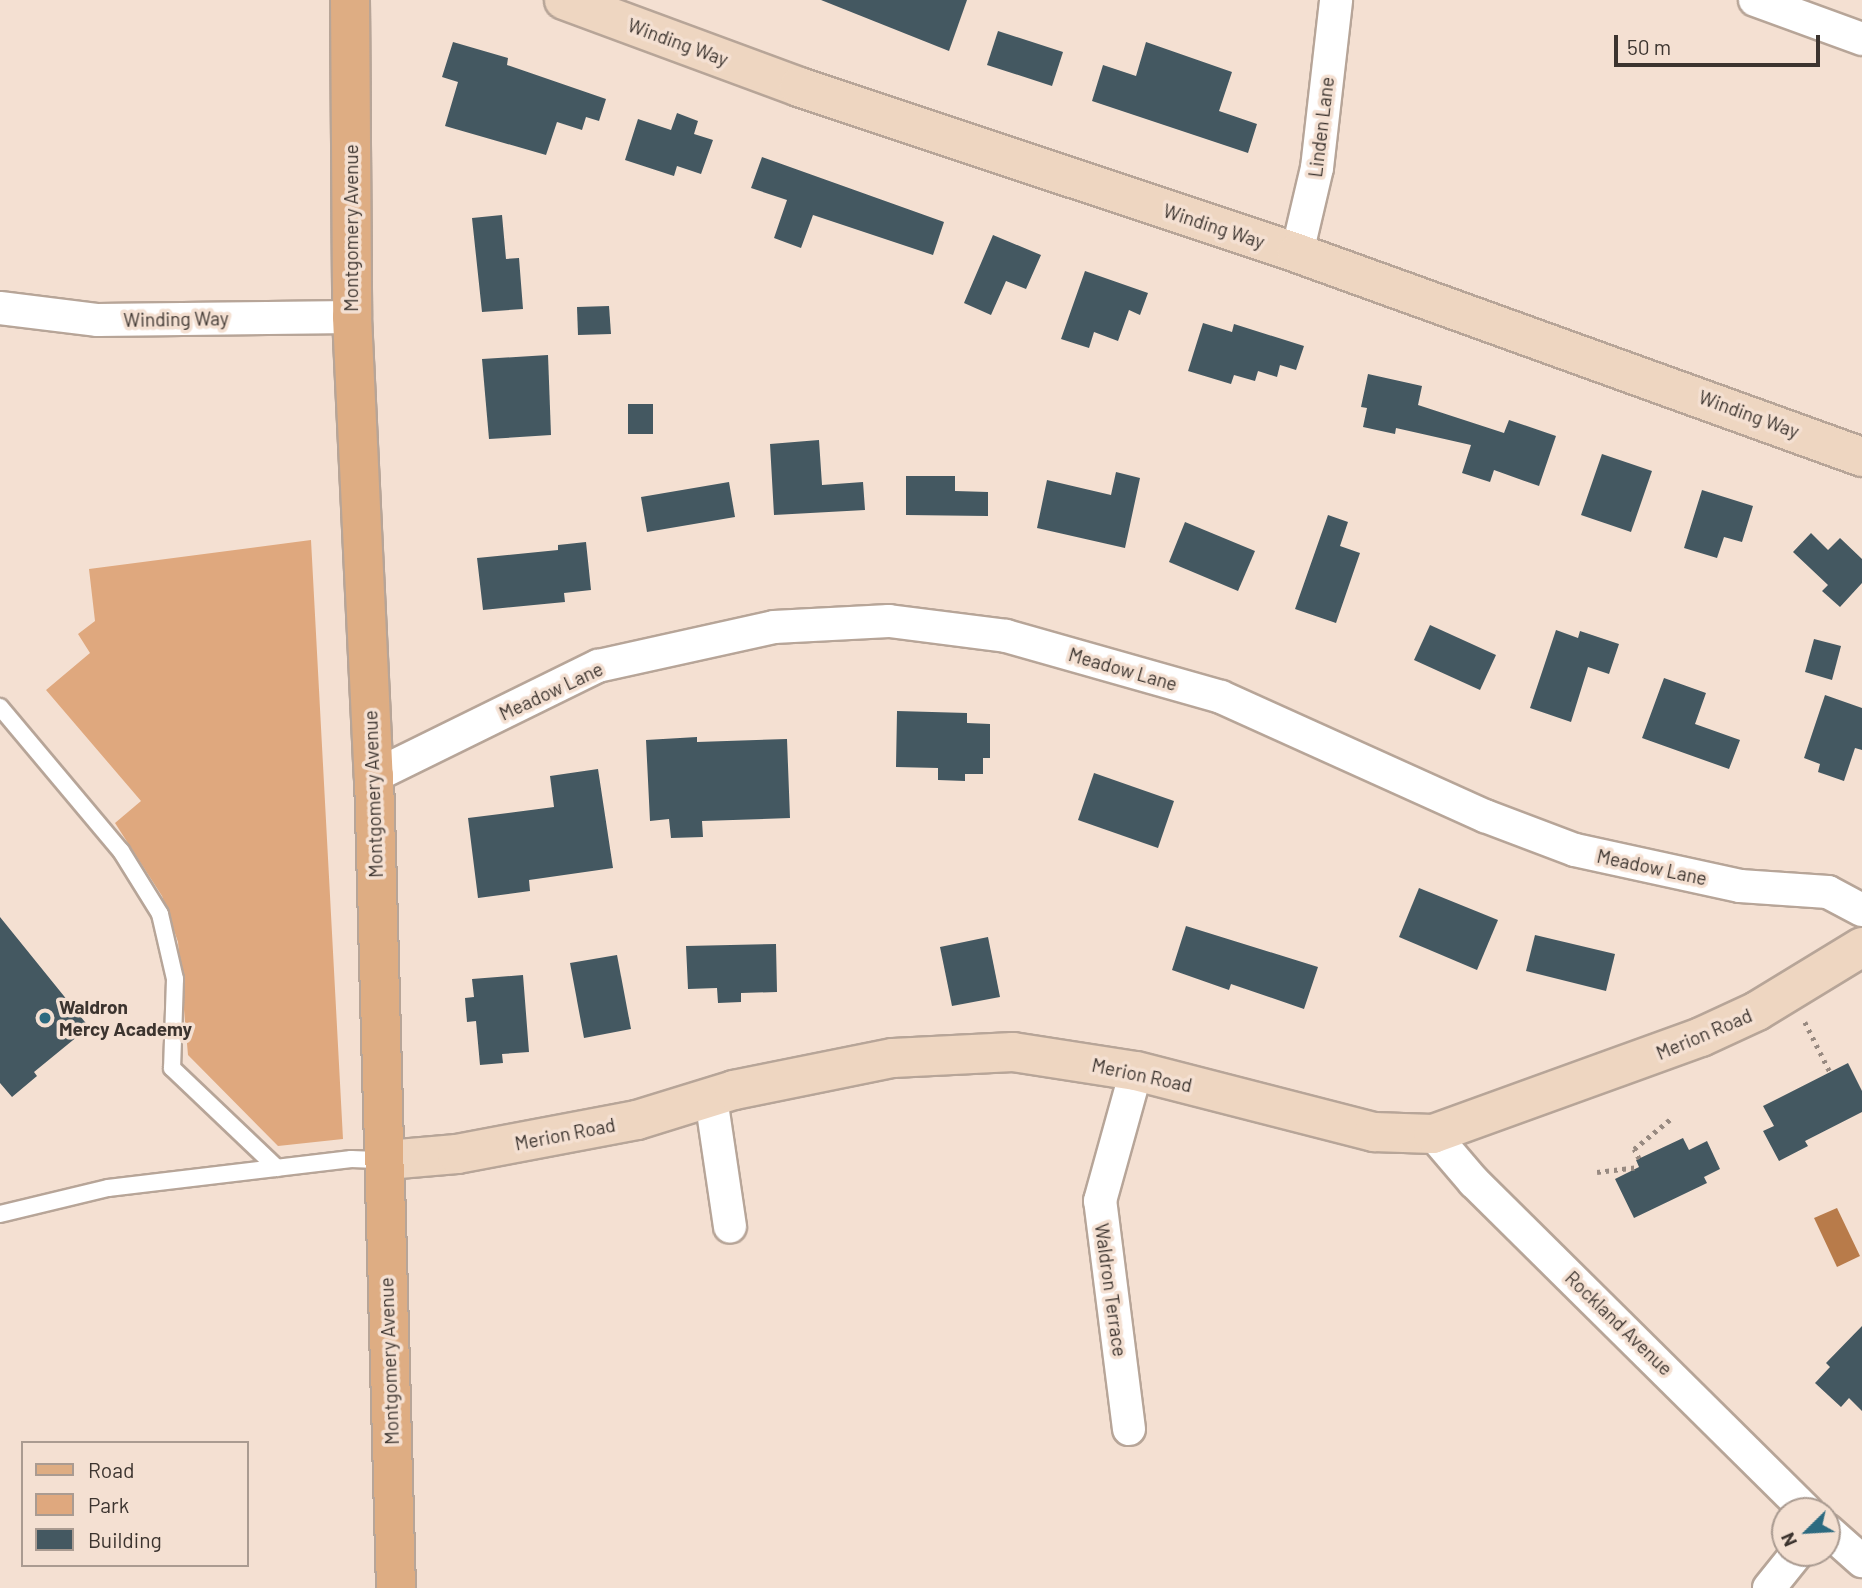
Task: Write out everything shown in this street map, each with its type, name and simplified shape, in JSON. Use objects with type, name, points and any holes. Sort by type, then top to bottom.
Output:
[{"type":"main road","name":"Montgomery Avenue","points":[[350,0],[352,317],[374,776],[387,1160],[383,1196],[396,1588]]},
{"type":"street","name":"Winding Way","points":[[564,0],[799,87],[1297,253],[1862,457]]},
{"type":"street","name":"Linden Lane","points":[[1297,253],[1315,180],[1336,0]]},
{"type":"street","points":[[1755,0],[1862,39]]},
{"type":"street","name":"Winding Way","points":[[0,308],[98,320],[352,317]]},
{"type":"street","name":"Meadow Lane","points":[[374,776],[598,666],[774,627],[889,621],[1006,636],[1221,697],[1485,816],[1575,850],[1740,887],[1828,892],[1862,910]]},
{"type":"street","name":"Merion Road","points":[[387,1160],[457,1154],[582,1131],[711,1098],[893,1058],[1013,1052],[1136,1071],[1374,1132],[1433,1134],[1701,1037],[1757,1011],[1862,947]]},
{"type":"street","name":"Waldron Terrace","points":[[1129,1429],[1100,1201],[1136,1071]]},
{"type":"street","points":[[711,1098],[730,1227]]},
{"type":"street","name":"Rockland Avenue","points":[[1433,1134],[1474,1182],[1793,1497]]},
{"type":"street","points":[[1841,1542],[1862,1561]]},
{"type":"street","points":[[1769,1588],[1786,1567]]},
{"type":"lane","points":[[0,707],[121,851],[153,899],[174,963],[172,1068],[277,1168]]},
{"type":"lane","points":[[0,1214],[108,1188],[351,1159],[387,1160]]},
{"type":"path","points":[[1805,1022],[1830,1072]]},
{"type":"path","points":[[1639,1159],[1634,1149],[1673,1117]]},
{"type":"path","points":[[1597,1172],[1639,1167]]},
{"type":"green space","points":[[311,540],[343,1139],[278,1146],[188,1055],[178,942],[162,896],[115,823],[141,801],[46,690],[90,653],[78,634],[95,621],[89,569]]},
{"type":"shaded area","points":[[1837,1208],[1860,1256],[1837,1267],[1814,1218]]},
{"type":"building","points":[[821,0],[967,0],[949,51]]},
{"type":"building","points":[[998,31],[1063,52],[1052,86],[987,65]]},
{"type":"building","points":[[453,42],[508,58],[507,65],[606,99],[599,121],[586,117],[582,130],[557,122],[546,155],[445,126],[458,82],[442,77]]},
{"type":"building","points":[[1146,42],[1232,72],[1219,111],[1257,124],[1248,153],[1092,101],[1103,65],[1136,76]]},
{"type":"building","points":[[677,113],[698,121],[694,134],[713,140],[701,174],[677,166],[674,176],[625,160],[638,119],[671,130]]},
{"type":"building","points":[[762,157],[944,222],[933,255],[813,215],[801,248],[774,238],[787,200],[751,188]]},
{"type":"building","points":[[502,215],[506,259],[519,258],[523,309],[482,312],[472,218]]},
{"type":"building","points":[[993,235],[1041,255],[1026,289],[1006,281],[991,315],[964,303]]},
{"type":"building","points":[[1085,271],[1148,293],[1140,315],[1129,310],[1118,341],[1094,332],[1089,348],[1061,339]]},
{"type":"building","points":[[609,306],[611,334],[578,335],[577,307]]},
{"type":"building","points":[[1203,323],[1232,332],[1234,324],[1304,346],[1296,370],[1280,365],[1277,377],[1258,371],[1255,381],[1234,375],[1231,384],[1188,371]]},
{"type":"building","points":[[548,355],[551,435],[489,439],[482,359]]},
{"type":"building","points":[[1368,374],[1422,386],[1418,405],[1504,433],[1509,420],[1556,436],[1539,486],[1494,470],[1490,482],[1462,473],[1471,445],[1396,428],[1395,434],[1363,427],[1367,408],[1361,407]]},
{"type":"building","points":[[628,404],[653,404],[653,434],[628,434]]},
{"type":"building","points":[[819,440],[822,485],[863,482],[865,510],[774,515],[770,444]]},
{"type":"building","points":[[1602,454],[1652,471],[1631,532],[1581,515]]},
{"type":"building","points":[[1116,472],[1140,478],[1125,548],[1037,528],[1047,480],[1111,495]]},
{"type":"building","points":[[906,476],[955,476],[955,491],[988,492],[988,516],[906,515]]},
{"type":"building","points":[[729,482],[735,517],[647,532],[641,497]]},
{"type":"building","points":[[1702,490],[1753,506],[1742,542],[1724,537],[1717,558],[1684,548]]},
{"type":"building","points":[[1328,515],[1348,522],[1340,546],[1360,553],[1336,623],[1295,609]]},
{"type":"building","points":[[1185,522],[1255,551],[1238,591],[1169,562]]},
{"type":"building","points":[[1811,533],[1828,550],[1840,538],[1862,559],[1862,583],[1840,607],[1822,591],[1828,585],[1793,552]]},
{"type":"building","points":[[586,542],[591,590],[564,593],[565,602],[483,610],[477,558],[558,550],[558,545]]},
{"type":"building","points":[[1430,625],[1496,655],[1480,690],[1414,660]]},
{"type":"building","points":[[1556,630],[1578,638],[1580,631],[1619,644],[1609,674],[1588,667],[1571,722],[1530,708]]},
{"type":"building","points":[[1814,639],[1841,646],[1832,680],[1805,672]]},
{"type":"building","points":[[1664,678],[1706,693],[1695,724],[1740,740],[1729,769],[1642,738]]},
{"type":"building","points":[[1825,695],[1862,708],[1862,750],[1855,748],[1844,781],[1818,772],[1820,764],[1804,758]]},
{"type":"building","points":[[897,711],[967,713],[967,723],[990,724],[990,758],[983,758],[983,774],[965,774],[965,781],[938,780],[938,768],[896,767]]},
{"type":"building","points":[[697,737],[697,742],[787,739],[790,818],[702,821],[703,837],[671,838],[669,819],[650,821],[646,740]]},
{"type":"building","points":[[598,769],[613,868],[529,880],[530,891],[478,898],[468,818],[554,807],[550,776]]},
{"type":"building","points":[[1094,773],[1174,801],[1158,848],[1078,820]]},
{"type":"building","points":[[1419,888],[1498,920],[1477,970],[1399,937]]},
{"type":"building","name":"Waldron Mercy Academy","points":[[0,917],[89,1027],[34,1072],[37,1076],[12,1097],[0,1083]]},
{"type":"building","points":[[1186,926],[1318,967],[1304,1009],[1231,984],[1229,990],[1172,970]]},
{"type":"building","points":[[1535,935],[1615,954],[1606,991],[1526,971]]},
{"type":"building","points":[[988,937],[1000,997],[952,1006],[940,947]]},
{"type":"building","points":[[776,944],[777,992],[741,993],[741,1002],[718,1003],[717,988],[688,989],[686,946]]},
{"type":"building","points":[[617,955],[631,1029],[584,1038],[570,963]]},
{"type":"building","points":[[523,975],[529,1052],[502,1054],[503,1063],[480,1065],[476,1021],[467,1022],[465,998],[474,997],[472,979]]},
{"type":"building","points":[[1848,1063],[1862,1091],[1862,1112],[1805,1141],[1808,1146],[1779,1161],[1763,1131],[1774,1126],[1763,1106]]},
{"type":"building","points":[[1683,1138],[1689,1150],[1707,1141],[1720,1169],[1704,1177],[1707,1183],[1634,1218],[1615,1179],[1639,1167],[1636,1160]]},
{"type":"building","points":[[1862,1326],[1862,1411],[1849,1398],[1841,1407],[1815,1383],[1830,1367],[1826,1363]]},
{"type":"place","name":"Waldron Mercy Academy","points":[[45,1018]]}]
